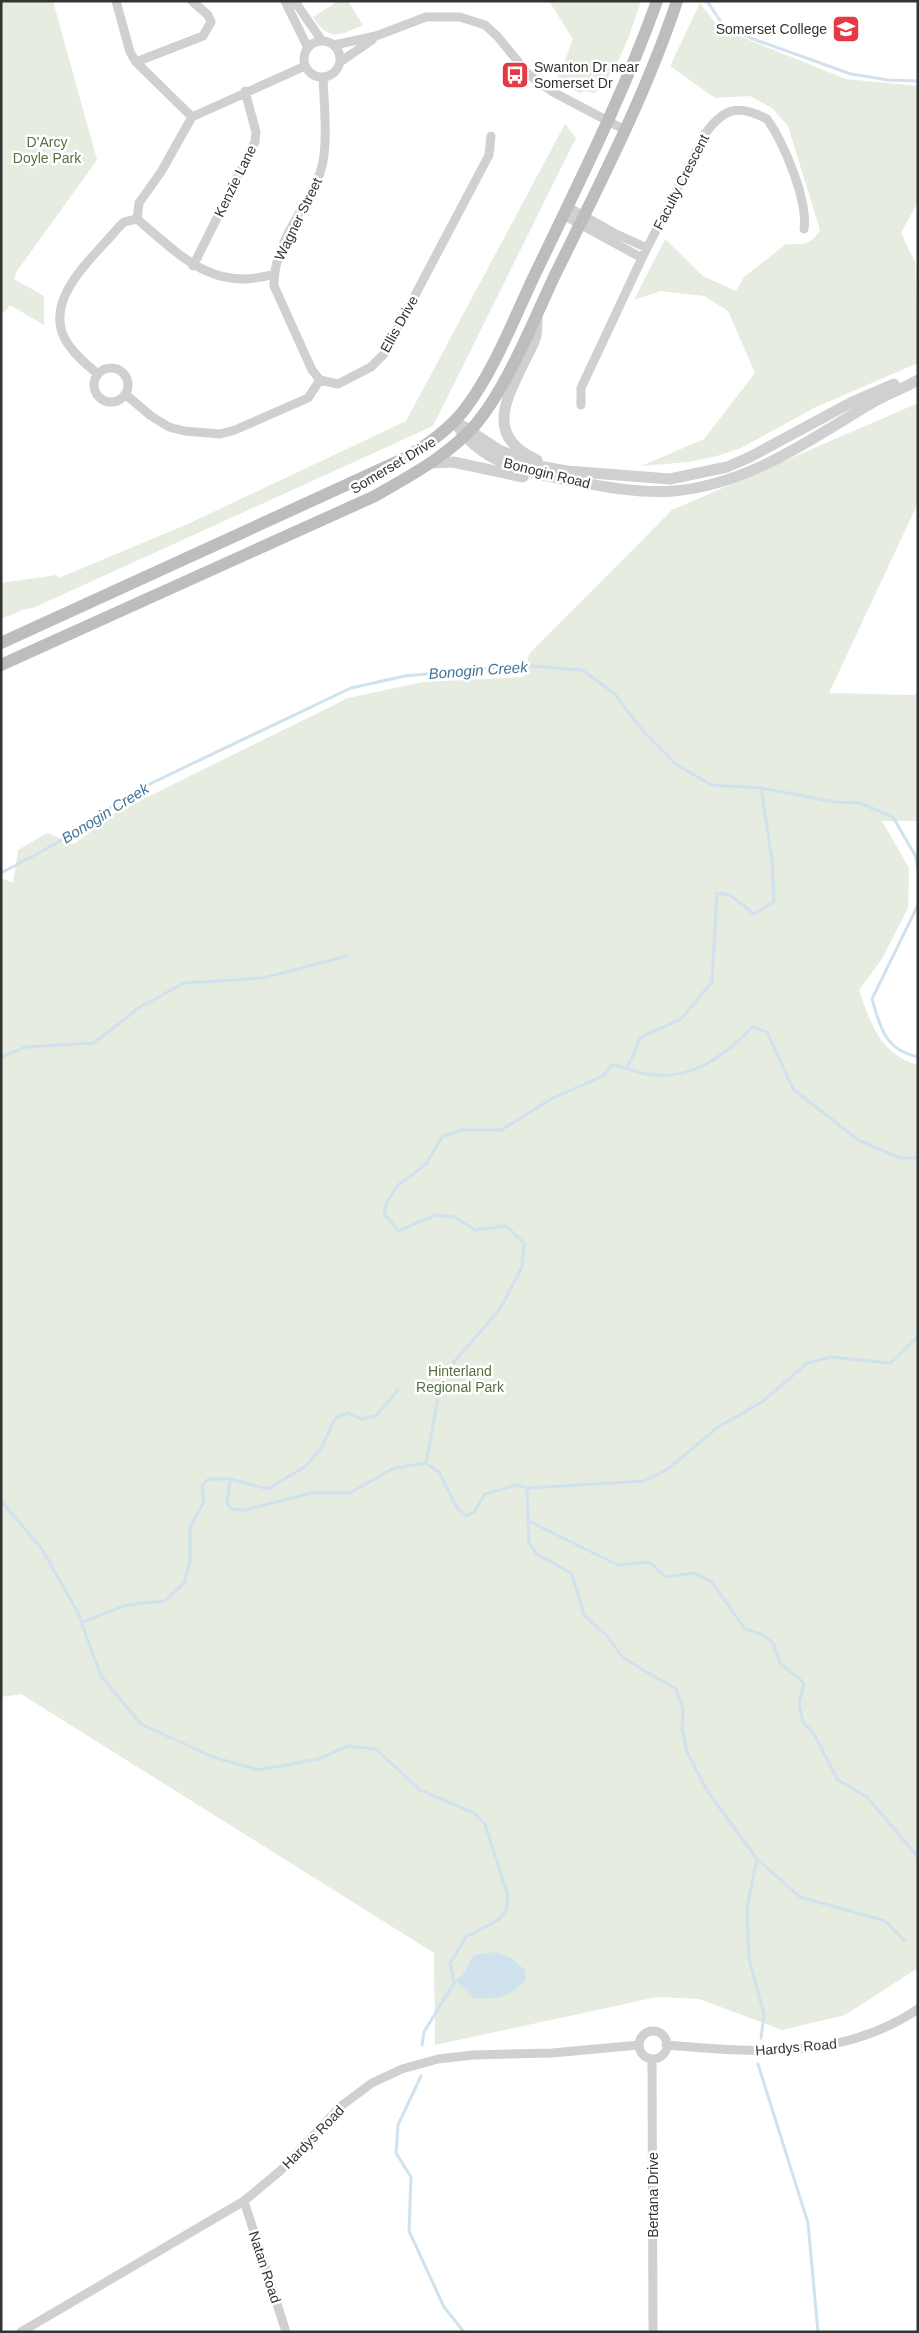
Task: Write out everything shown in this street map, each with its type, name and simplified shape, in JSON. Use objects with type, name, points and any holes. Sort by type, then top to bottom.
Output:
[{"type":"main road","name":"Somerset Drive","points":[[1,643],[403,459],[431,442],[454,422],[476,394],[493,361],[608,121],[657,1]]},
{"type":"main road","name":"Somerset Drive","points":[[1,665],[375,496],[431,463],[467,433],[500,386],[537,313],[625,130],[676,4]]},
{"type":"main road","points":[[46,622],[55,641]]},
{"type":"street","points":[[116,1],[130,52],[136,62],[192,117]]},
{"type":"street","points":[[136,62],[203,36],[211,22],[208,15],[192,1]]},
{"type":"street","points":[[287,1],[298,6],[322,41],[334,45],[376,36],[426,17],[460,16],[485,25],[498,37],[528,74],[553,92],[625,130]]},
{"type":"street","points":[[287,1],[308,48],[304,60],[306,66],[313,74],[324,77],[332,74],[340,62],[376,36]]},
{"type":"street","points":[[308,48],[322,41]]},
{"type":"street","points":[[334,45],[340,56],[340,62]]},
{"type":"street","points":[[138,219],[139,203],[161,172],[192,117],[245,91],[306,66]]},
{"type":"street","name":"Wagner Street","points":[[320,380],[312,370],[274,286],[274,274],[277,256],[320,172],[324,151],[324,77]]},
{"type":"street","name":"Kenzie Lane","points":[[193,266],[255,142],[256,132],[245,91]]},
{"type":"street","name":"Faculty Crescent","points":[[581,405],[581,388],[642,258],[705,134],[716,118],[724,112],[741,110],[758,114],[767,119],[803,200],[806,216],[804,229]]},
{"type":"street","name":"Ellis Drive","points":[[320,380],[338,384],[371,367],[384,354],[489,155],[491,136]]},
{"type":"street","points":[[565,211],[642,258]]},
{"type":"street","points":[[138,219],[193,266],[216,276],[254,280],[274,274]]},
{"type":"street","points":[[98,374],[74,353],[66,343],[60,322],[61,306],[70,286],[118,228],[124,222],[138,219]]},
{"type":"street","points":[[582,220],[647,248]]},
{"type":"street","points":[[537,313],[536,336],[505,403],[502,419],[504,429],[515,446],[528,455],[579,478]]},
{"type":"street","points":[[108,368],[119,370],[127,379],[128,385],[125,394],[115,402],[99,397],[94,384],[98,374],[108,368]]},
{"type":"street","name":"Bonogin Road","points":[[579,478],[670,479],[727,467],[750,457],[852,402],[887,386],[918,376]]},
{"type":"street","points":[[125,394],[151,416],[168,427],[184,431],[220,434],[235,430],[308,398],[320,380]]},
{"type":"street","name":"Bonogin Road","points":[[454,422],[467,433],[526,462],[579,478],[655,491],[673,491],[708,486],[755,471],[809,442],[872,403],[918,380]]},
{"type":"street","points":[[727,467],[754,460],[800,437],[804,437],[809,442]]},
{"type":"street","points":[[431,463],[453,462],[528,478],[579,478]]},
{"type":"street","name":"Hardys Road","points":[[666,2045],[752,2052],[822,2048],[878,2032],[918,2009]]},
{"type":"street","points":[[652,2031],[662,2035],[666,2045],[661,2056],[652,2059],[643,2054],[639,2045],[643,2036],[652,2031]]},
{"type":"street","name":"Hardys Road","points":[[21,2332],[244,2201],[280,2171],[341,2106],[372,2084],[402,2069],[438,2059],[472,2055],[552,2053],[639,2045]]},
{"type":"street","name":"Bertana Drive","points":[[652,2059],[653,2332]]},
{"type":"street","name":"Natan Road","points":[[244,2201],[286,2332]]},
{"type":"green space","name":"D'Arcy Doyle Park","points":[[1,1],[53,1],[97,160],[17,271],[14,279],[44,296],[44,325],[10,305],[1,315]]},
{"type":"green space","points":[[338,1],[348,1],[363,25],[341,34],[330,33],[324,30],[313,17]]},
{"type":"green space","points":[[549,1],[641,1],[618,62],[595,93],[585,91],[579,93],[558,80],[559,77],[557,75],[563,66],[573,39]]},
{"type":"green space","points":[[700,3],[719,28],[846,79],[918,86],[918,202],[901,233],[915,262],[918,363],[814,408],[741,448],[689,462],[641,466],[704,439],[755,373],[728,311],[704,296],[660,291],[634,300],[665,239],[703,276],[736,291],[744,277],[786,244],[806,243],[813,239],[820,230],[788,126],[772,108],[750,96],[715,98],[670,66]]},
{"type":"green space","points":[[565,124],[576,138],[433,426],[33,608],[25,609],[1,619],[1,583],[57,575],[59,578],[190,523],[406,421]]},
{"type":"green space","name":"Hinterland Regional Park","points":[[918,403],[918,503],[829,693],[915,695],[918,690],[918,821],[882,821],[909,868],[908,908],[882,959],[859,990],[873,1026],[886,1045],[905,1060],[918,1065],[918,1968],[845,2015],[782,2030],[699,1999],[657,1997],[435,2045],[434,1953],[21,1694],[1,1697],[1,878],[13,883],[18,850],[47,833],[74,844],[117,812],[348,698],[423,682],[524,677],[529,654],[672,510]]},
{"type":"water","points":[[495,1952],[511,1958],[525,1970],[526,1980],[513,1991],[502,1996],[496,1998],[473,1998],[455,1980],[462,1976],[474,1955]]},
{"type":"waterway","points":[[707,1],[723,25],[753,39],[851,74],[888,80],[918,81]]},
{"type":"waterway","name":"Bonogin Creek","points":[[1,873],[57,843],[137,790],[351,688],[405,676],[522,665],[582,670],[614,693],[642,730],[676,764],[711,785],[761,788],[835,802],[860,803],[893,817],[916,857],[918,871]]},
{"type":"waterway","points":[[627,1068],[641,1037],[681,1019],[712,982],[717,893],[730,895],[754,914],[774,902],[772,860],[761,788]]},
{"type":"waterway","name":"Bonogin Creek","points":[[918,905],[872,999],[881,1028],[891,1043],[907,1054],[918,1057]]},
{"type":"waterway","points":[[1,1057],[26,1047],[94,1043],[140,1007],[184,983],[263,978],[347,956]]},
{"type":"waterway","points":[[426,1463],[442,1376],[500,1309],[522,1267],[524,1243],[506,1226],[475,1230],[454,1217],[436,1215],[398,1231],[384,1213],[386,1204],[397,1186],[426,1164],[442,1137],[461,1130],[501,1130],[553,1098],[603,1076],[612,1065],[662,1076],[691,1071],[718,1057],[752,1027],[767,1032],[793,1089],[858,1140],[900,1158],[918,1158]]},
{"type":"waterway","points":[[230,1479],[227,1503],[231,1509],[245,1510],[311,1493],[350,1493],[392,1469],[426,1463],[439,1472],[457,1508],[466,1516],[474,1512],[485,1494],[516,1485],[527,1488],[644,1481],[668,1469],[718,1427],[762,1402],[807,1363],[831,1357],[890,1363],[918,1337]]},
{"type":"waterway","points":[[82,1622],[127,1605],[165,1601],[184,1583],[190,1561],[190,1527],[204,1502],[202,1485],[209,1479],[230,1479],[268,1489],[306,1466],[321,1448],[336,1417],[349,1413],[361,1419],[376,1416],[398,1390]]},
{"type":"waterway","points":[[527,1488],[529,1543],[537,1554],[572,1574],[584,1615],[608,1637],[623,1658],[676,1689],[683,1708],[682,1728],[687,1752],[708,1792],[757,1859],[800,1897],[885,1921],[905,1941]]},
{"type":"waterway","points":[[1,1501],[42,1549],[78,1613],[101,1676],[141,1724],[213,1757],[258,1770],[318,1759],[348,1746],[376,1749],[420,1790],[474,1813],[485,1824],[508,1896],[506,1911],[498,1920],[466,1937],[450,1963],[454,1983]]},
{"type":"waterway","points":[[527,1520],[618,1565],[649,1562],[666,1577],[694,1573],[712,1582],[745,1629],[764,1635],[773,1643],[780,1663],[804,1683],[799,1704],[803,1722],[814,1734],[838,1780],[867,1797],[918,1857]]},
{"type":"waterway","points":[[757,1859],[747,1908],[749,1959],[764,2014],[761,2038]]},
{"type":"waterway","points":[[422,2045],[424,2032],[454,1983]]},
{"type":"waterway","points":[[758,2064],[808,2223],[818,2332]]},
{"type":"waterway","points":[[421,2076],[398,2125],[396,2153],[411,2177],[409,2231],[444,2307],[464,2332]]},
{"type":"place","name":"Somerset College","points":[[846,29]]},
{"type":"place","name":"Swanton Dr near Somerset Dr","points":[[515,75]]}]
